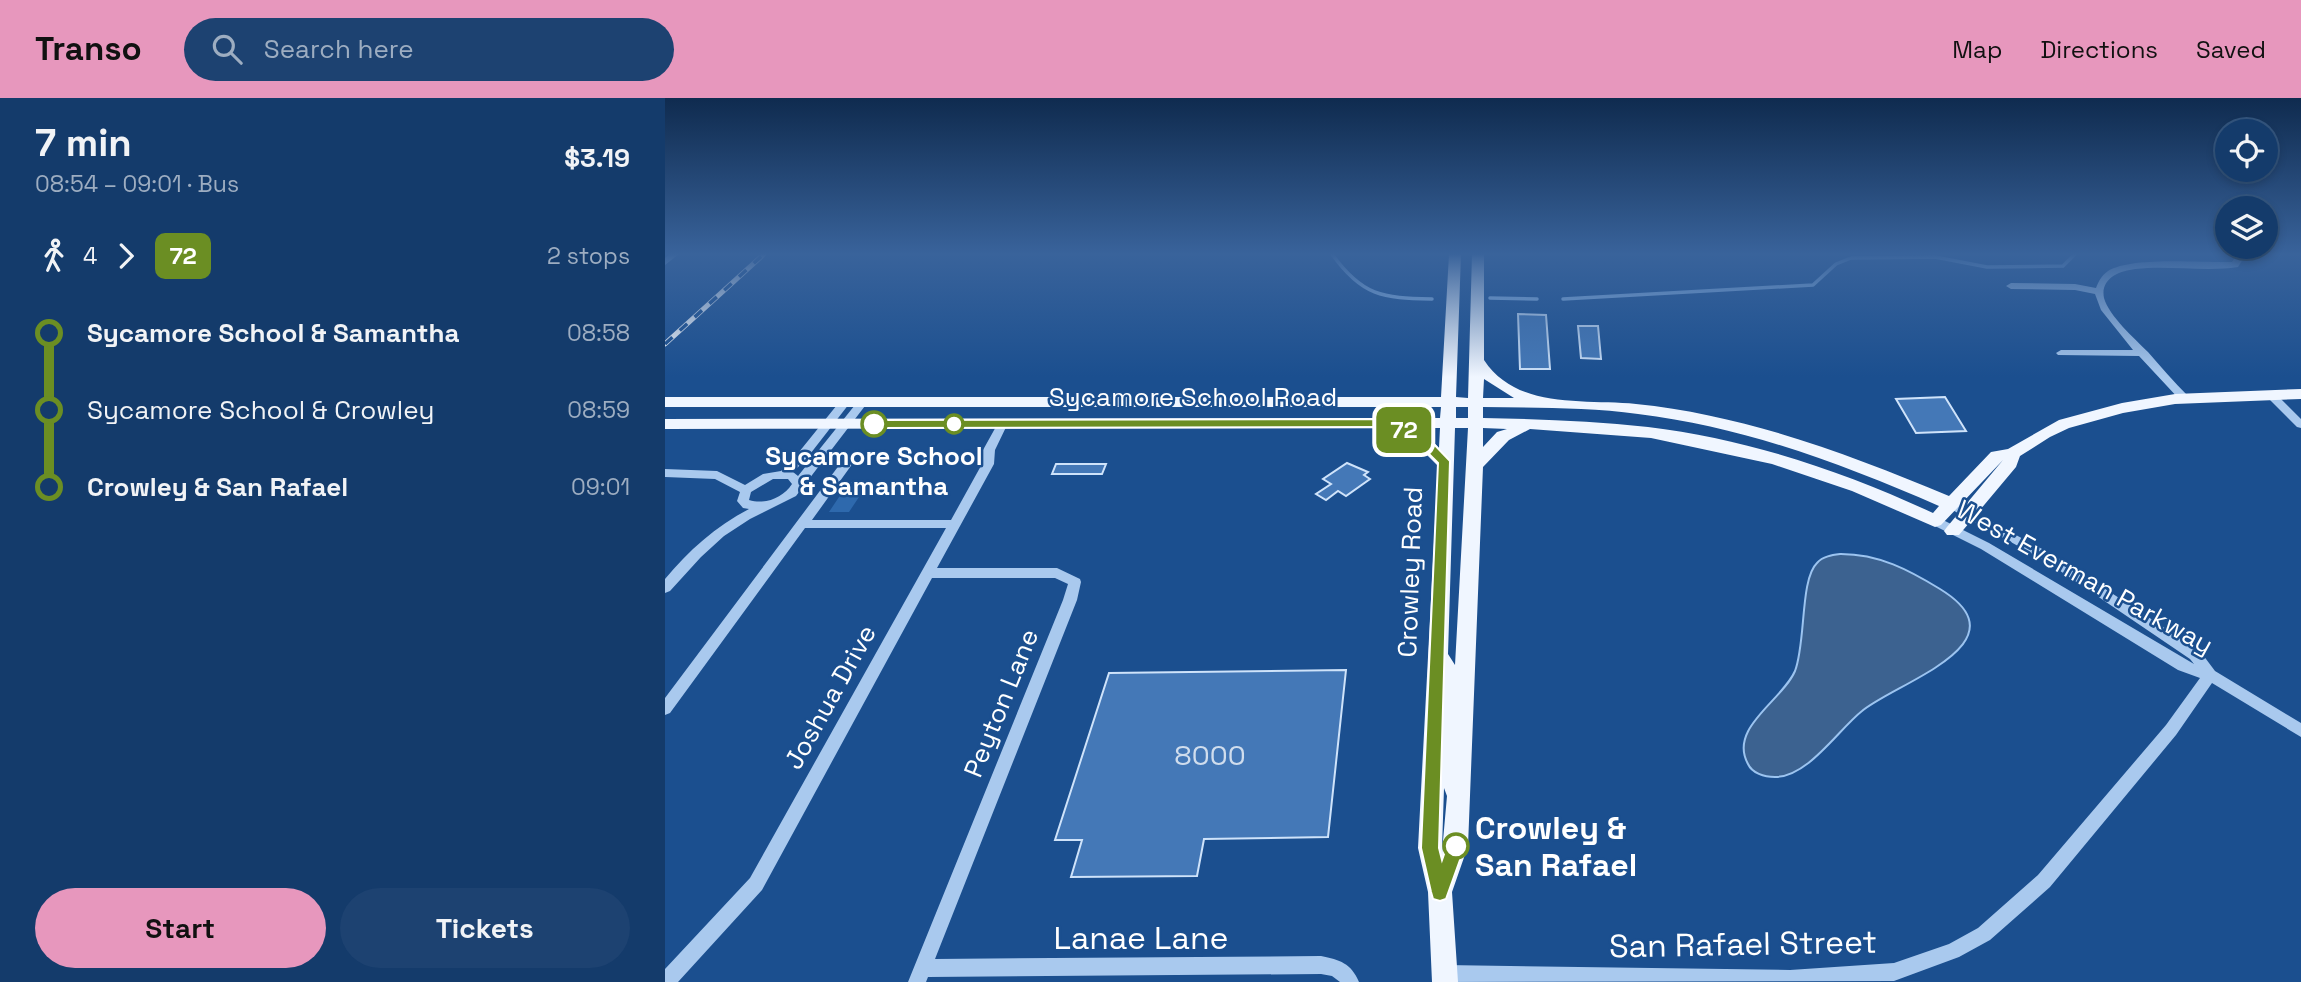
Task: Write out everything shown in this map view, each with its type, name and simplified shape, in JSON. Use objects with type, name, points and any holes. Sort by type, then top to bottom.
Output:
[{"type":"main road","name":"Crowley Road","points":[[1445,978],[1440,892],[1430,848],[1453,295]]},
{"type":"main road","name":"Crowley Road","points":[[1440,892],[1456,846],[1475,466],[1478,295]]},
{"type":"main road","points":[[1477,361],[1483,371],[1496,382],[1542,403]]},
{"type":"main road","points":[[1399,402],[1427,392],[1448,372]]},
{"type":"main road","points":[[1935,521],[1997,456],[2013,453],[2044,432],[2064,424],[2122,408],[2184,398],[2301,394]]},
{"type":"main road","points":[[1177,423],[1185,401]]},
{"type":"main road","name":"Sycamore School Road","points":[[665,402],[1476,402],[1638,409],[1731,427],[1841,458],[1951,504]]},
{"type":"main road","points":[[1392,423],[1423,441],[1444,461]]},
{"type":"main road","name":"Sycamore School Road","points":[[665,424],[1476,423],[1610,428],[1665,435],[1757,455],[1844,483],[1935,521]]},
{"type":"main road","points":[[1475,466],[1503,436],[1539,424]]},
{"type":"main road","points":[[1665,435],[1713,433],[1731,427],[1738,440],[1757,455]]},
{"type":"main road","points":[[1953,531],[2010,463],[2013,453]]},
{"type":"main road","points":[[1437,653],[1446,663],[1448,674],[1447,766],[1458,798]]},
{"type":"street","points":[[2099,295],[2106,308],[2143,353],[2184,398]]},
{"type":"street","points":[[2061,353],[2143,353]]},
{"type":"street","points":[[2271,395],[2301,425]]},
{"type":"street","points":[[784,474],[845,402]]},
{"type":"street","points":[[665,588],[709,540],[761,508],[791,495],[798,482],[863,402]]},
{"type":"street","name":"Joshua Drive","points":[[671,977],[756,884],[988,464],[989,450],[1003,423]]},
{"type":"street","points":[[665,709],[847,463],[795,464]]},
{"type":"street","points":[[665,473],[717,475],[746,490]]},
{"type":"street","points":[[761,508],[743,501],[746,490],[763,478],[784,474],[796,478],[798,482]]},
{"type":"street","name":"West Everman Parkway","points":[[1951,504],[2051,559],[2195,655],[2210,675]]},
{"type":"street","name":"West Everman Parkway","points":[[1935,521],[1985,546],[2183,666],[2210,675],[2301,731]]},
{"type":"street","points":[[800,524],[955,524]]},
{"type":"street","name":"Peyton Lane","points":[[921,975],[1075,582],[1057,573],[928,573]]},
{"type":"street","name":"San Rafael Street","points":[[1445,978],[1803,979],[1894,972],[1953,951],[1984,934],[2044,881],[2171,730],[2210,675]]},
{"type":"street","name":"Lanae Lane","points":[[921,975],[1221,975],[1321,965],[1336,968],[1348,977],[1350,982]]},
{"type":"shaded area","points":[[849,482],[869,482],[849,512],[829,512]]},
{"type":"shaded area","points":[[1841,554],[1881,560],[1928,582],[1963,609],[1970,627],[1963,644],[1947,659],[1862,711],[1811,761],[1787,775],[1763,775],[1752,770],[1748,764],[1744,751],[1745,738],[1759,715],[1795,671],[1801,645],[1805,597],[1812,571],[1822,559]]},
{"type":"building","points":[[1518,314],[1546,315],[1550,369],[1520,369]]},
{"type":"building","points":[[1578,326],[1598,326],[1601,359],[1581,358]]},
{"type":"building","points":[[1945,397],[1966,431],[1916,433],[1896,399]]},
{"type":"building","points":[[1347,463],[1368,472],[1364,475],[1370,479],[1346,496],[1338,491],[1326,500],[1316,494],[1331,484],[1323,479]]},
{"type":"building","points":[[1056,464],[1106,464],[1102,474],[1052,474]]},
{"type":"building","points":[[1346,670],[1328,837],[1204,839],[1197,876],[1071,877],[1082,840],[1055,840],[1109,673]]},
{"type":"waterway","points":[[1388,295],[1432,299]]},
{"type":"waterway","points":[[1563,299],[1630,295]]},
{"type":"waterway","points":[[1490,298],[1537,299]]},
{"type":"railway","points":[[665,344],[719,295]]},
{"type":"bus line","name":"72","points":[[874,424],[1392,423],[1423,441],[1444,461],[1430,848],[1440,892],[1456,846]]},
{"type":"place","name":"Sycamore School & Samantha","points":[[874,424]]},
{"type":"place","name":"Crowley & San Rafael","points":[[1456,846]]}]
